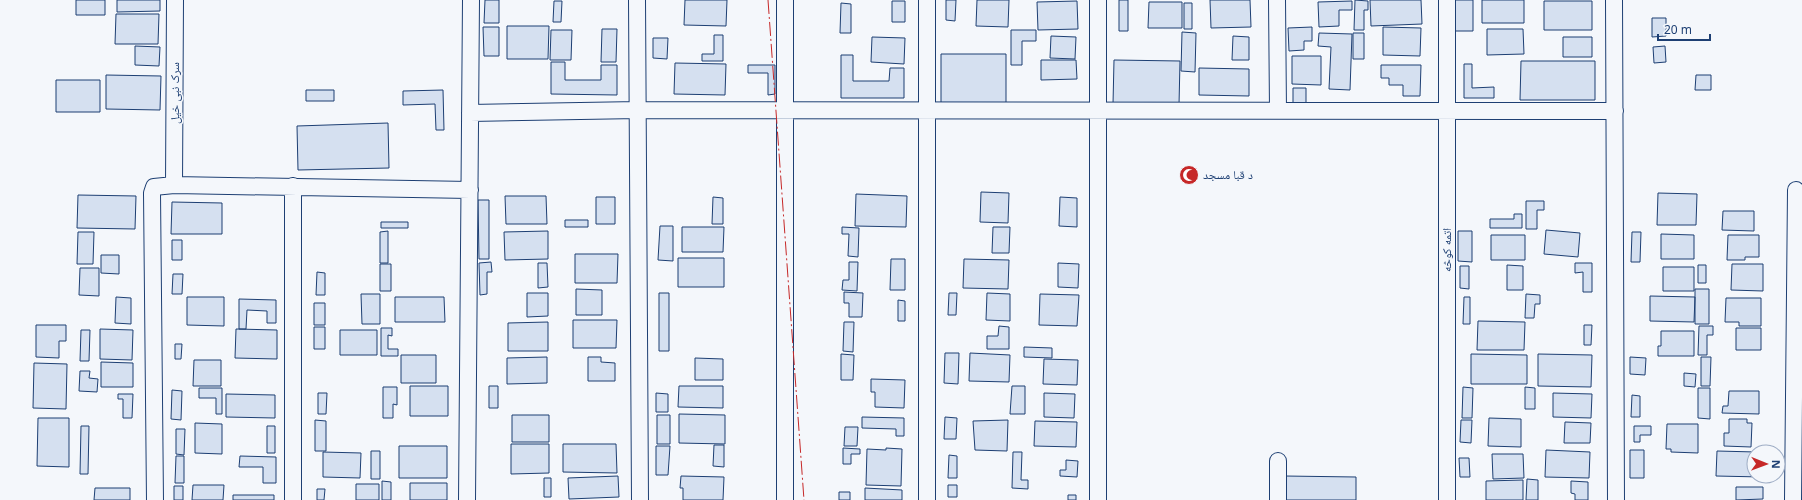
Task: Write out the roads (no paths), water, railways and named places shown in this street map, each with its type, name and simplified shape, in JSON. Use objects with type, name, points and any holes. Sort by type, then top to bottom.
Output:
[{"type":"street","name":"سرک نبی خیل","points":[[174,185],[176,0]]},
{"type":"street","points":[[467,500],[471,0]]},
{"type":"street","points":[[637,0],[640,500]]},
{"type":"street","points":[[785,0],[785,500]]},
{"type":"street","points":[[927,0],[927,500]]},
{"type":"street","points":[[1098,0],[1098,500]]},
{"type":"street","points":[[1277,0],[1278,110]]},
{"type":"street","name":"اتمه کوڅه","points":[[1447,0],[1447,500]]},
{"type":"street","points":[[1614,0],[1616,500]]},
{"type":"street","points":[[470,113],[638,110],[1097,111],[1448,109],[1615,111]]},
{"type":"street","points":[[155,500],[152,193],[154,187],[174,185],[293,186],[470,190]]},
{"type":"street","points":[[293,186],[294,500]]},
{"type":"street","points":[[1793,500],[1796,190]]},
{"type":"street","points":[[1278,460],[1278,500]]},
{"type":"place","name":"د قبا مسجد","points":[[1189,175]]}]
